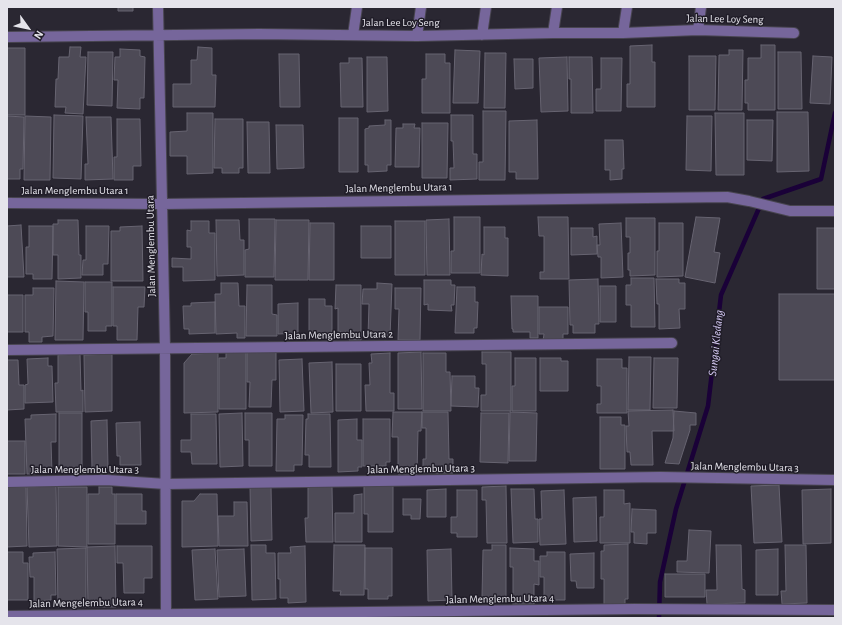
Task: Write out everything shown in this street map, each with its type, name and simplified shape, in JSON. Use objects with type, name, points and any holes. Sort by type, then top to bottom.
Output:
[{"type":"street","name":"Jalan Menglembu Utara","points":[[158,7],[165,348],[166,616]]},
{"type":"street","points":[[353,36],[357,7]]},
{"type":"street","points":[[418,36],[421,7]]},
{"type":"street","points":[[482,35],[486,7]]},
{"type":"street","points":[[553,33],[557,7]]},
{"type":"street","points":[[623,33],[627,7]]},
{"type":"street","points":[[698,30],[701,7]]},
{"type":"street","name":"Jalan Lee Loy Seng","points":[[7,37],[259,34],[418,36],[623,33],[698,30],[794,33]]},
{"type":"street","name":"Jalan Menglembu Utara 1","points":[[7,203],[162,204],[727,197],[748,200],[790,211],[835,211]]},
{"type":"street","name":"Jalan Menglembu Utara 2","points":[[7,350],[672,343]]},
{"type":"street","name":"Jalan Menglembu Utara 3","points":[[7,482],[106,480],[166,484],[660,478],[835,480]]},
{"type":"street","name":"Jalan Menglembu Utara 4","points":[[166,616],[634,609],[835,610]]},
{"type":"street","name":"Jalan Mengelembu Utara 4","points":[[7,616],[166,616]]},
{"type":"building","points":[[118,7],[133,7],[133,11],[118,11]]},
{"type":"building","points":[[652,45],[652,62],[655,62],[655,107],[627,107],[627,84],[630,84],[630,46]]},
{"type":"building","points":[[761,45],[775,45],[775,110],[748,110],[748,103],[745,103],[745,80],[748,80],[748,58],[761,58]]},
{"type":"building","points":[[70,47],[81,47],[80,57],[86,57],[83,114],[65,113],[66,107],[55,107],[56,79],[58,79],[59,57],[69,57]]},
{"type":"building","points":[[198,47],[212,48],[212,75],[216,75],[215,107],[173,107],[173,84],[191,84],[191,60],[197,60]]},
{"type":"building","points":[[7,48],[25,48],[25,115],[7,115]]},
{"type":"building","points":[[120,49],[140,50],[140,56],[145,57],[144,98],[140,98],[140,109],[117,108],[118,80],[114,80],[115,57],[120,57]]},
{"type":"building","points":[[455,50],[480,51],[478,103],[453,103]]},
{"type":"building","points":[[729,50],[743,50],[742,110],[718,110],[719,55],[729,55]]},
{"type":"building","points":[[88,52],[113,52],[112,106],[87,105]]},
{"type":"building","points":[[778,52],[801,52],[802,109],[778,109]]},
{"type":"building","points":[[485,53],[506,53],[505,108],[484,108]]},
{"type":"building","points":[[279,54],[299,54],[300,107],[280,107]]},
{"type":"building","points":[[426,54],[445,54],[445,63],[450,63],[450,113],[422,113],[422,79],[426,79]]},
{"type":"building","points":[[689,56],[716,56],[715,110],[689,110]]},
{"type":"building","points":[[813,56],[832,57],[830,104],[810,103]]},
{"type":"building","points":[[367,57],[387,57],[388,111],[367,112]]},
{"type":"building","points":[[567,57],[568,111],[541,112],[539,58]]},
{"type":"building","points":[[569,57],[592,57],[593,113],[571,113],[571,79],[569,79]]},
{"type":"building","points":[[349,58],[362,58],[363,107],[341,107],[340,63],[349,63]]},
{"type":"building","points":[[601,58],[622,58],[621,111],[596,111],[596,89],[601,89]]},
{"type":"building","points":[[514,59],[533,59],[533,88],[515,89]]},
{"type":"building","points":[[483,111],[506,111],[505,180],[479,180],[479,162],[483,162]]},
{"type":"building","points":[[777,112],[808,112],[809,171],[777,172]]},
{"type":"building","points":[[187,113],[213,113],[213,173],[187,174],[187,156],[170,156],[170,132],[187,131]]},
{"type":"building","points":[[715,113],[744,113],[744,175],[716,175]]},
{"type":"building","points":[[54,115],[83,116],[81,179],[53,178]]},
{"type":"building","points":[[451,115],[473,115],[473,154],[477,154],[477,179],[450,180],[450,168],[454,168],[453,141],[451,141]]},
{"type":"building","points":[[7,116],[24,117],[23,169],[20,169],[20,179],[7,179]]},
{"type":"building","points":[[25,116],[51,117],[50,180],[24,180]]},
{"type":"building","points":[[687,116],[712,116],[711,171],[686,170]]},
{"type":"building","points":[[86,117],[111,117],[113,179],[85,180],[85,164],[88,164]]},
{"type":"building","points":[[339,118],[358,118],[358,172],[339,172]]},
{"type":"building","points":[[117,119],[140,119],[141,166],[133,166],[133,180],[114,180],[114,157],[117,157]]},
{"type":"building","points":[[215,119],[243,119],[243,168],[239,168],[239,173],[222,173],[222,168],[214,168]]},
{"type":"building","points":[[385,120],[391,120],[391,165],[387,165],[387,171],[368,172],[368,165],[365,165],[365,129],[369,128],[369,126],[385,125]]},
{"type":"building","points":[[537,120],[538,179],[516,179],[516,172],[509,172],[509,121]]},
{"type":"building","points":[[747,120],[773,120],[772,161],[747,160]]},
{"type":"building","points":[[247,122],[269,122],[270,173],[248,173]]},
{"type":"building","points":[[422,123],[448,123],[447,178],[422,178]]},
{"type":"building","points":[[403,124],[415,124],[414,128],[420,128],[419,167],[395,167],[396,128],[403,128]]},
{"type":"building","points":[[276,125],[303,125],[304,168],[277,169]]},
{"type":"building","points":[[605,140],[623,140],[624,169],[622,169],[622,179],[610,180],[610,170],[605,170]]},
{"type":"building","points":[[454,217],[480,217],[480,273],[451,273],[451,251],[454,251]]},
{"type":"building","points":[[538,217],[568,217],[569,279],[540,279],[540,272],[544,272],[544,236],[539,236]]},
{"type":"building","points":[[696,217],[720,218],[714,252],[720,253],[715,283],[685,277]]},
{"type":"building","points":[[626,218],[655,218],[655,275],[630,276],[630,270],[628,270],[628,253],[630,253],[630,237],[626,237]]},
{"type":"building","points":[[249,219],[275,219],[274,277],[245,277],[245,250],[249,249]]},
{"type":"building","points":[[449,219],[450,275],[427,275],[426,220]]},
{"type":"building","points":[[58,220],[78,220],[81,278],[58,279],[58,255],[53,255],[53,224],[58,224]]},
{"type":"building","points":[[216,220],[239,220],[240,240],[244,240],[244,275],[217,276]]},
{"type":"building","points":[[276,220],[309,220],[308,280],[275,280]]},
{"type":"building","points":[[191,221],[209,221],[209,233],[215,233],[215,280],[183,281],[183,267],[172,267],[172,258],[191,259],[191,247],[187,247],[187,230],[191,231]]},
{"type":"building","points":[[395,221],[425,221],[425,275],[395,275]]},
{"type":"building","points":[[310,223],[334,223],[334,280],[309,280]]},
{"type":"building","points":[[621,223],[623,277],[601,278],[601,257],[598,257],[597,245],[600,245],[599,224]]},
{"type":"building","points":[[659,223],[683,223],[683,276],[657,277]]},
{"type":"building","points":[[21,225],[24,277],[7,277],[7,226]]},
{"type":"building","points":[[29,226],[53,226],[52,279],[33,279],[33,274],[26,274],[26,247],[29,247]]},
{"type":"building","points":[[86,226],[109,226],[108,264],[103,264],[103,275],[82,275],[83,260],[86,260]]},
{"type":"building","points":[[142,226],[143,281],[111,281],[111,231],[120,231],[120,227]]},
{"type":"building","points":[[361,226],[391,226],[391,258],[361,258]]},
{"type":"building","points":[[484,227],[505,227],[505,238],[508,238],[508,276],[481,275],[482,254],[484,255]]},
{"type":"building","points":[[571,228],[593,228],[593,237],[597,236],[597,254],[571,255]]},
{"type":"building","points":[[817,228],[835,228],[835,289],[817,289]]},
{"type":"building","points":[[631,278],[654,278],[655,327],[631,327],[631,305],[626,305],[626,285],[631,285]]},
{"type":"building","points":[[598,279],[599,324],[595,324],[595,333],[573,333],[573,325],[570,325],[569,280]]},
{"type":"building","points":[[656,279],[679,279],[679,283],[685,283],[685,309],[679,309],[680,328],[659,329],[659,304],[657,304]]},
{"type":"building","points":[[424,280],[451,280],[451,285],[455,285],[454,305],[451,305],[452,311],[428,310],[428,304],[424,305]]},
{"type":"building","points":[[56,281],[84,282],[83,340],[55,340]]},
{"type":"building","points":[[85,282],[112,282],[112,326],[106,326],[106,331],[88,331],[88,312],[85,312]]},
{"type":"building","points":[[221,283],[238,283],[239,306],[245,306],[245,338],[237,338],[237,333],[216,334],[215,294],[221,294]]},
{"type":"building","points":[[377,283],[392,284],[390,337],[368,336],[369,304],[362,304],[363,289],[377,289]]},
{"type":"building","points":[[247,285],[272,285],[272,314],[277,315],[277,336],[246,336]]},
{"type":"building","points":[[336,285],[361,285],[361,340],[349,340],[349,332],[338,332],[338,308],[335,309]]},
{"type":"building","points":[[600,286],[616,286],[616,322],[600,322]]},
{"type":"building","points":[[113,287],[145,287],[144,307],[138,307],[137,340],[117,340],[117,326],[113,326]]},
{"type":"building","points":[[457,287],[475,287],[475,302],[478,302],[477,328],[474,328],[474,333],[455,333]]},
{"type":"building","points":[[33,288],[54,288],[53,336],[42,337],[42,342],[29,342],[29,332],[25,332],[25,295],[33,295]]},
{"type":"building","points":[[395,288],[421,288],[420,340],[398,340],[399,309],[395,309]]},
{"type":"building","points":[[779,294],[835,294],[835,380],[779,380]]},
{"type":"building","points":[[7,295],[23,295],[23,332],[7,332]]},
{"type":"building","points":[[511,296],[538,296],[538,338],[530,338],[530,332],[513,332]]},
{"type":"building","points":[[309,299],[325,299],[325,306],[332,306],[332,334],[309,334]]},
{"type":"building","points":[[215,302],[215,333],[189,334],[189,329],[184,329],[183,306],[191,306],[191,303]]},
{"type":"building","points":[[298,303],[298,333],[278,334],[278,304]]},
{"type":"building","points":[[539,307],[568,307],[568,334],[563,334],[563,341],[543,341],[544,334],[539,334]]},
{"type":"building","points":[[226,352],[246,352],[246,409],[219,409],[219,358],[226,358]]},
{"type":"building","points":[[247,352],[276,352],[276,380],[272,380],[271,407],[249,407],[250,382],[247,382]]},
{"type":"building","points":[[421,352],[422,409],[398,409],[398,353]]},
{"type":"building","points":[[482,352],[511,352],[511,411],[481,411],[481,395],[486,395],[486,364],[482,364]]},
{"type":"building","points":[[218,353],[218,412],[184,413],[184,363],[192,354]]},
{"type":"building","points":[[390,353],[390,393],[394,393],[394,411],[366,411],[365,385],[370,385],[369,363],[372,363],[371,354]]},
{"type":"building","points":[[423,353],[446,353],[446,372],[450,372],[451,411],[423,411]]},
{"type":"building","points":[[80,354],[83,412],[56,412],[55,383],[58,383],[58,355]]},
{"type":"building","points":[[112,354],[112,411],[85,412],[84,355]]},
{"type":"building","points":[[629,357],[651,357],[650,410],[628,410]]},
{"type":"building","points":[[48,358],[48,366],[52,366],[53,402],[25,403],[25,385],[28,384],[27,359]]},
{"type":"building","points":[[515,358],[536,358],[536,411],[512,411],[512,386],[515,386]]},
{"type":"building","points":[[540,358],[561,358],[561,361],[568,361],[568,391],[540,391]]},
{"type":"building","points":[[654,358],[678,358],[677,408],[653,408]]},
{"type":"building","points":[[302,359],[304,411],[280,412],[279,360]]},
{"type":"building","points":[[597,359],[622,359],[622,368],[627,368],[627,413],[597,413],[597,404],[601,404],[601,386],[597,386]]},
{"type":"building","points":[[7,360],[18,360],[19,385],[24,385],[24,409],[7,410]]},
{"type":"building","points":[[332,362],[333,412],[311,413],[309,363]]},
{"type":"building","points":[[336,364],[361,364],[361,411],[336,411]]},
{"type":"building","points":[[452,376],[475,376],[475,388],[479,388],[478,407],[451,406]]},
{"type":"building","points":[[673,410],[674,431],[652,431],[653,465],[631,465],[630,452],[627,452],[626,426],[629,426],[628,411]]},
{"type":"building","points":[[674,411],[696,413],[696,425],[690,425],[690,430],[679,464],[665,463],[673,438]]},
{"type":"building","points":[[393,412],[422,412],[421,431],[418,431],[417,474],[398,474],[398,437],[392,437]]},
{"type":"building","points":[[422,412],[448,412],[449,459],[453,459],[453,473],[423,473],[423,459],[426,459],[426,428],[422,428]]},
{"type":"building","points":[[510,412],[537,413],[536,461],[509,461]]},
{"type":"building","points":[[59,413],[82,413],[82,469],[59,469]]},
{"type":"building","points":[[242,413],[243,466],[220,467],[219,414]]},
{"type":"building","points":[[245,413],[272,413],[272,466],[249,466],[249,440],[245,440]]},
{"type":"building","points":[[481,413],[509,413],[508,463],[480,462]]},
{"type":"building","points":[[56,414],[56,442],[51,442],[52,473],[27,474],[25,419],[31,419],[31,415]]},
{"type":"building","points":[[191,414],[216,414],[217,464],[192,464],[191,452],[181,452],[181,440],[191,440]]},
{"type":"building","points":[[308,414],[330,414],[331,467],[309,467],[309,455],[305,455],[306,419],[308,419]]},
{"type":"building","points":[[285,415],[303,415],[302,465],[294,465],[294,471],[276,471],[277,419],[285,419]]},
{"type":"building","points":[[600,417],[621,417],[621,425],[625,425],[625,469],[600,469]]},
{"type":"building","points":[[357,419],[357,440],[362,440],[362,467],[358,467],[358,471],[338,472],[338,420]]},
{"type":"building","points":[[363,419],[390,419],[390,462],[386,462],[386,466],[363,466]]},
{"type":"building","points":[[107,420],[108,468],[92,469],[91,421]]},
{"type":"building","points":[[140,422],[141,465],[120,465],[120,456],[117,456],[116,423]]},
{"type":"building","points":[[7,441],[25,441],[25,474],[7,474]]},
{"type":"building","points":[[364,485],[393,485],[393,532],[368,532],[368,514],[364,514]]},
{"type":"building","points":[[779,485],[782,542],[754,543],[751,486]]},
{"type":"building","points":[[56,486],[57,546],[29,547],[27,487]]},
{"type":"building","points":[[250,486],[271,486],[272,540],[251,541]]},
{"type":"building","points":[[332,486],[333,542],[306,542],[305,518],[308,518],[308,487]]},
{"type":"building","points":[[506,486],[507,543],[487,543],[486,500],[482,500],[482,487]]},
{"type":"building","points":[[7,487],[26,487],[27,546],[7,547]]},
{"type":"building","points":[[58,487],[87,487],[87,547],[58,546]]},
{"type":"building","points":[[99,487],[112,487],[112,494],[115,494],[115,544],[88,544],[88,494],[99,494]]},
{"type":"building","points":[[446,489],[446,517],[427,517],[427,490]]},
{"type":"building","points":[[511,489],[534,489],[535,519],[538,519],[538,542],[513,543]]},
{"type":"building","points":[[831,489],[831,543],[803,544],[802,490]]},
{"type":"building","points":[[457,490],[477,490],[477,537],[457,537],[457,533],[451,533],[451,517],[457,517]]},
{"type":"building","points":[[564,490],[566,544],[540,545],[539,519],[542,519],[541,491]]},
{"type":"building","points":[[604,490],[624,490],[624,504],[630,503],[630,543],[600,543],[600,517],[604,517]]},
{"type":"building","points":[[116,494],[142,494],[142,511],[146,511],[146,524],[116,524]]},
{"type":"building","points":[[200,494],[217,494],[218,546],[182,547],[182,501],[194,501]]},
{"type":"building","points":[[362,494],[362,542],[335,542],[335,513],[354,513],[354,495]]},
{"type":"building","points":[[596,497],[597,541],[574,542],[573,498]]},
{"type":"building","points":[[403,499],[421,499],[420,519],[411,519],[411,515],[403,515]]},
{"type":"building","points":[[234,502],[247,502],[248,546],[219,546],[218,516],[234,516]]},
{"type":"building","points":[[632,509],[656,510],[656,533],[647,533],[647,544],[634,543],[634,532],[631,532]]},
{"type":"building","points":[[689,530],[711,531],[709,573],[677,572],[677,561],[687,561]]},
{"type":"building","points":[[628,544],[628,599],[625,599],[625,605],[604,605],[604,579],[601,579],[601,551],[604,551],[604,545]]},
{"type":"building","points":[[251,545],[266,545],[266,553],[275,553],[276,599],[252,600]]},
{"type":"building","points":[[334,545],[365,545],[364,595],[340,595],[341,591],[333,591]]},
{"type":"building","points":[[492,545],[506,545],[506,597],[482,597],[483,550],[492,550]]},
{"type":"building","points":[[716,545],[741,545],[742,589],[745,590],[745,603],[707,604],[706,590],[717,590]]},
{"type":"building","points":[[785,545],[806,545],[807,603],[782,604],[781,591],[786,591]]},
{"type":"building","points":[[115,546],[116,607],[88,607],[87,547]]},
{"type":"building","points":[[117,546],[152,546],[152,578],[144,578],[144,593],[124,593],[123,563],[117,563]]},
{"type":"building","points":[[305,546],[306,602],[288,603],[288,598],[280,598],[278,553],[291,553],[290,547]]},
{"type":"building","points":[[86,548],[86,607],[58,607],[57,549]]},
{"type":"building","points":[[365,548],[392,548],[392,596],[388,596],[388,599],[368,599],[368,589],[365,589]]},
{"type":"building","points":[[510,548],[534,549],[534,561],[539,561],[539,585],[534,584],[534,605],[513,605],[513,567],[510,567]]},
{"type":"building","points":[[215,549],[218,599],[195,600],[192,550]]},
{"type":"building","points":[[244,549],[246,596],[219,597],[217,550]]},
{"type":"building","points":[[451,549],[452,600],[428,601],[427,550]]},
{"type":"building","points":[[778,549],[778,595],[756,595],[756,550]]},
{"type":"building","points":[[7,552],[23,552],[23,563],[28,563],[28,600],[7,600]]},
{"type":"building","points":[[55,552],[56,595],[51,595],[51,600],[34,601],[34,577],[30,577],[29,557],[33,557],[33,553]]},
{"type":"building","points":[[547,552],[565,552],[565,600],[544,600],[544,577],[540,577],[540,556],[547,556]]},
{"type":"building","points":[[594,553],[594,588],[577,588],[576,581],[571,581],[570,554]]},
{"type":"building","points":[[665,574],[705,574],[705,597],[665,597]]},
{"type":"waterway","name":"Sungai Kledang","points":[[659,618],[660,582],[676,509],[708,406],[721,295],[763,199],[821,179],[835,113]]}]
